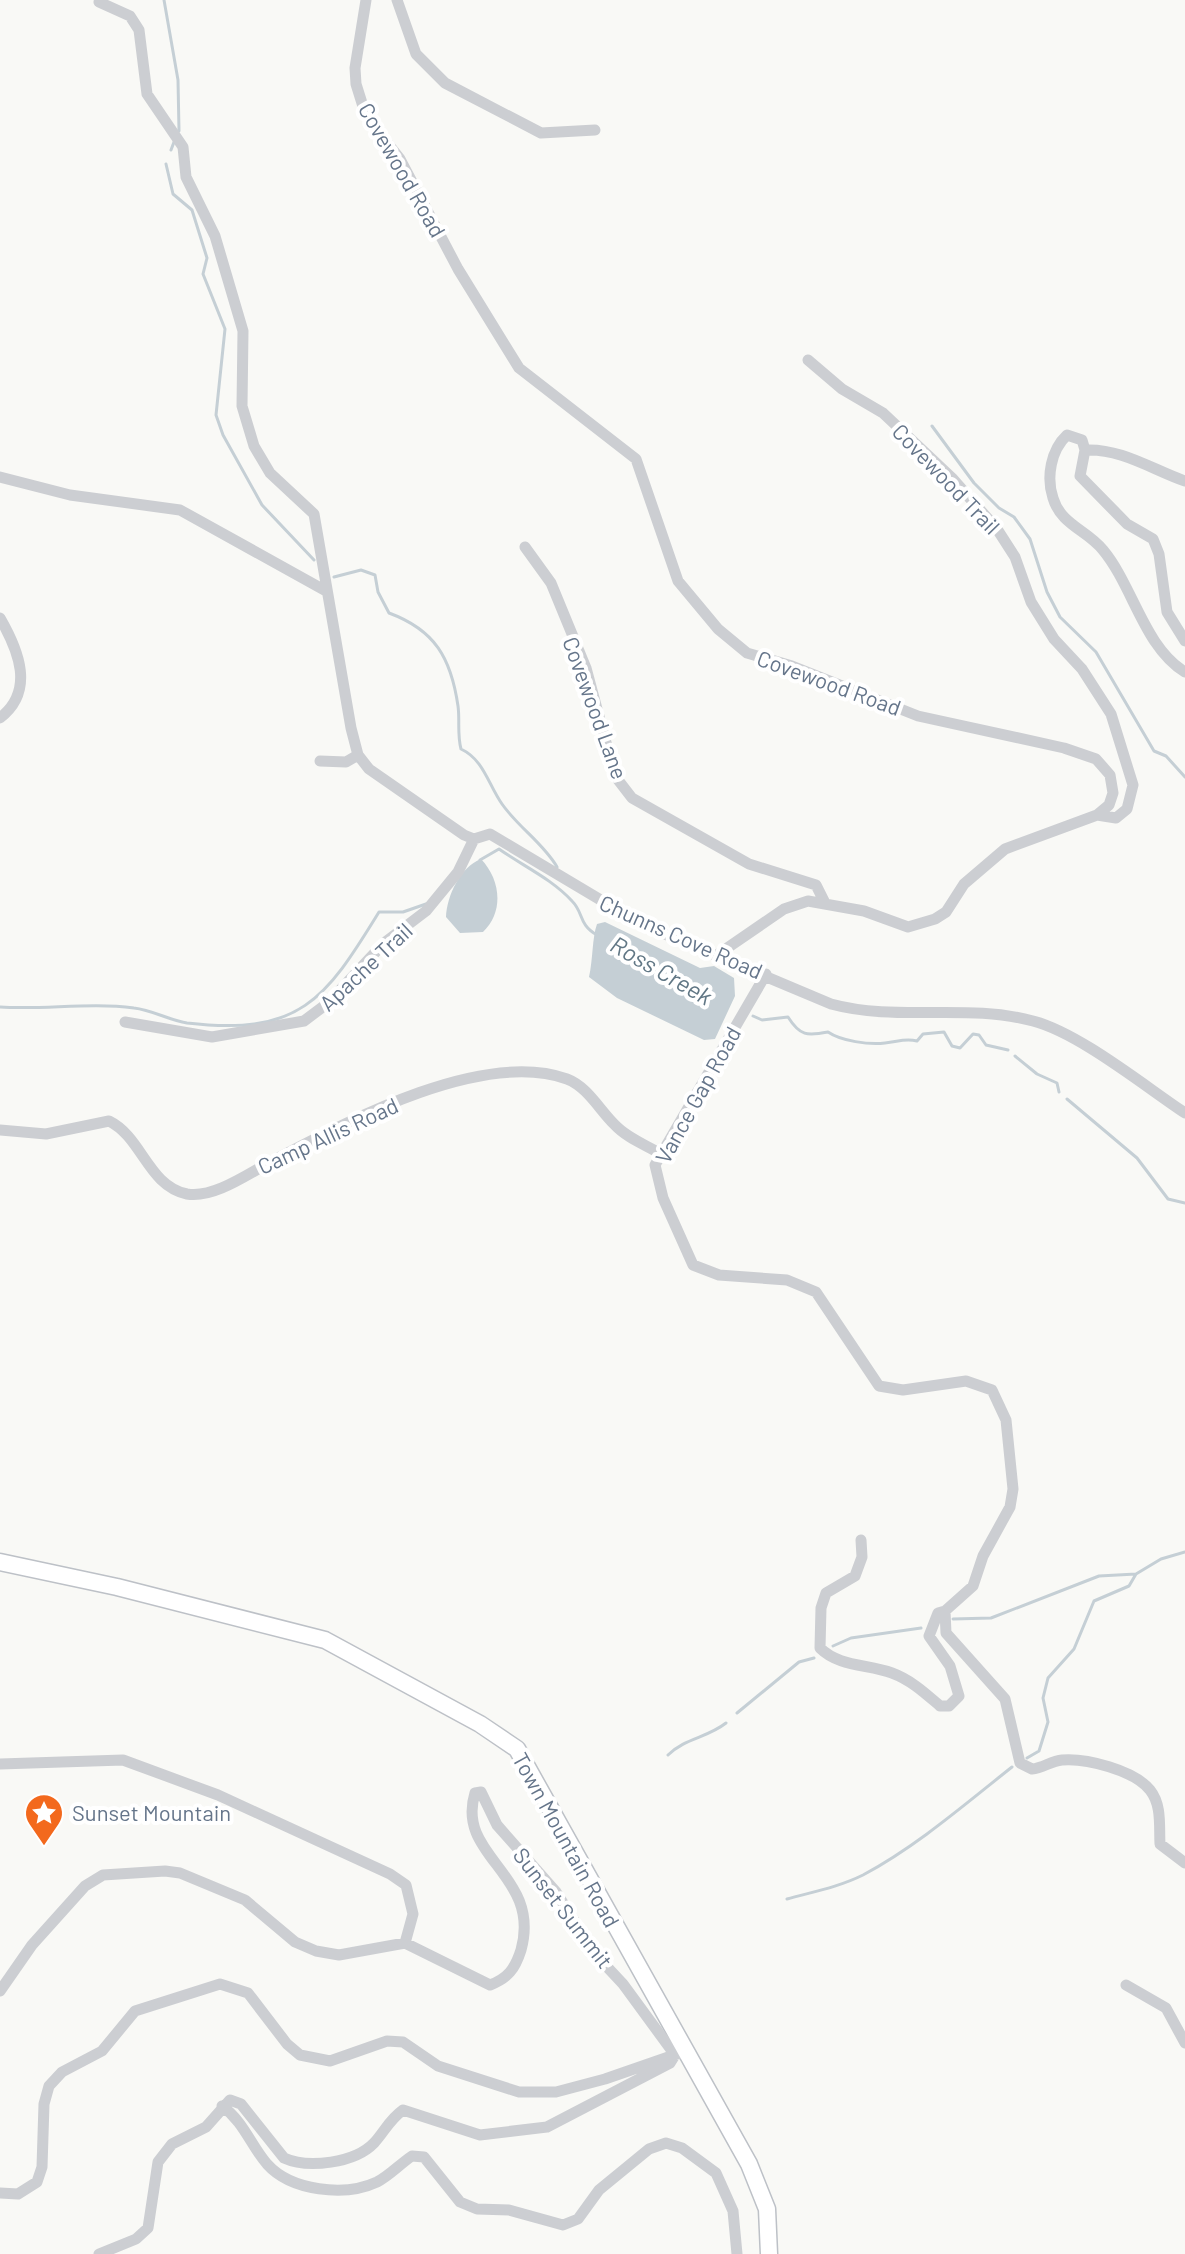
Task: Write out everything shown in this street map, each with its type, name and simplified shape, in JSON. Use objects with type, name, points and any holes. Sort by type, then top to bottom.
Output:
[{"type":"main road","name":"Town Mountain Road","points":[[0,1562],[325,1640],[507,1741],[529,1765],[559,1828],[679,2053],[763,2193],[770,2225],[769,2254]]},
{"type":"street","name":"Covewood Road","points":[[366,0],[355,68],[356,84],[366,116],[400,159],[458,269],[519,368],[636,459],[678,581],[718,629],[747,653],[792,666],[918,716],[1064,748],[1096,759],[1110,775],[1113,793],[1109,805],[1097,815]]},
{"type":"street","points":[[397,0],[416,54],[445,83],[541,133],[595,130]]},
{"type":"street","points":[[99,2],[130,16],[139,30],[147,94],[183,147],[186,177],[209,221],[243,331],[242,406],[248,431],[270,473],[314,514],[358,755],[346,762],[320,761]]},
{"type":"street","name":"Covewood Trail","points":[[808,360],[842,389],[883,413],[952,478],[997,529],[1015,557],[1031,602],[1054,639],[1082,669],[1111,714],[1124,749],[1133,785],[1127,809],[1116,818],[1097,815]]},
{"type":"street","points":[[1185,641],[1167,612],[1159,554],[1153,539],[1127,524],[1080,476],[1085,450],[1082,440],[1067,435],[1051,464],[1052,497],[1058,511],[1070,525],[1102,548],[1160,647],[1185,672]]},
{"type":"street","points":[[1085,450],[1098,450],[1151,466],[1185,481]]},
{"type":"street","points":[[0,477],[70,495],[180,510],[326,591]]},
{"type":"street","name":"Covewood Lane","points":[[525,547],[551,583],[586,668],[615,776],[632,798],[749,864],[816,885],[824,901]]},
{"type":"street","points":[[0,618],[15,652],[22,687],[18,701],[0,718]]},
{"type":"street","name":"Chunns Cove Road","points":[[358,755],[380,779],[451,828],[474,839],[490,834],[608,907],[717,955],[848,1009],[984,1013],[1037,1022],[1065,1034],[1185,1113]]},
{"type":"street","points":[[717,955],[784,909],[808,901],[824,901],[908,927],[935,919],[946,912],[964,884],[1005,849],[1097,815]]},
{"type":"street","name":"Apache Trail","points":[[125,1022],[212,1037],[282,1028],[304,1021],[328,1003],[384,943],[426,911],[458,872],[474,839]]},
{"type":"street","name":"Vance Gap Road","points":[[766,974],[655,1165],[663,1198],[693,1265],[719,1275],[787,1280],[816,1292],[879,1386],[903,1390],[966,1381],[992,1390],[999,1400],[1006,1420],[1013,1489],[1010,1507],[983,1556],[973,1586],[945,1611]]},
{"type":"street","name":"Camp Allis Road","points":[[0,1130],[46,1134],[109,1121],[124,1130],[164,1183],[184,1194],[196,1195],[222,1187],[288,1152],[427,1091],[499,1073],[529,1073],[569,1080],[579,1086],[617,1127],[661,1154]]},
{"type":"street","points":[[861,1540],[862,1557],[855,1576],[826,1593],[821,1608],[820,1648],[828,1656],[891,1672],[912,1682],[940,1706],[949,1706],[959,1696],[956,1679],[929,1636],[938,1613],[945,1611],[946,1633],[1005,1699],[1020,1763],[1032,1769],[1060,1760],[1103,1766],[1141,1783],[1150,1790],[1160,1811],[1160,1844],[1185,1863]]},
{"type":"street","points":[[0,1764],[123,1760],[218,1795],[376,1867],[406,1885],[413,1914],[405,1943],[339,1955],[316,1951],[295,1942],[245,1900],[180,1873],[103,1875],[85,1886],[66,1904],[0,1991]]},
{"type":"street","name":"Sunset Summit","points":[[405,1943],[490,1985],[505,1979],[516,1967],[526,1928],[524,1907],[516,1888],[480,1841],[471,1812],[475,1793],[481,1792],[497,1825],[556,1892],[595,1954],[679,2053]]},
{"type":"street","points":[[0,2193],[18,2194],[37,2182],[42,2167],[44,2104],[49,2086],[62,2072],[102,2051],[135,2011],[220,1984],[248,1993],[287,2044],[300,2055],[330,2061],[387,2041],[403,2042],[438,2066],[519,2092],[556,2092],[605,2079],[648,2061],[679,2053]]},
{"type":"street","points":[[1126,1985],[1166,2008],[1185,2043]]},
{"type":"street","points":[[99,2254],[136,2239],[148,2228],[158,2162],[172,2144],[206,2127],[230,2100],[241,2104],[284,2158],[312,2164],[356,2154],[374,2143],[386,2123],[403,2110],[480,2135],[547,2127],[670,2063],[679,2053]]},
{"type":"street","points":[[222,2106],[239,2119],[269,2167],[284,2178],[306,2186],[329,2189],[361,2187],[380,2181],[412,2156],[424,2157],[460,2202],[477,2209],[509,2210],[563,2225],[578,2219],[599,2190],[649,2149],[666,2143],[682,2148],[716,2173],[733,2211],[737,2254]]},
{"type":"water","points":[[481,859],[493,876],[497,906],[483,932],[460,933],[446,917],[449,900],[461,875]]},
{"type":"water","points":[[605,922],[700,968],[714,966],[734,978],[735,996],[715,1039],[704,1040],[617,998],[589,977],[597,924]]},
{"type":"waterway","points":[[164,0],[178,80],[179,131]]},
{"type":"waterway","points":[[171,150],[174,142]]},
{"type":"waterway","points":[[166,164],[173,194],[192,210],[207,258],[203,274],[225,329],[216,415],[223,435],[262,505],[314,560]]},
{"type":"waterway","points":[[932,426],[974,483],[999,508],[1014,517],[1030,539],[1047,592],[1060,617],[1096,652],[1154,751],[1166,756],[1185,777]]},
{"type":"waterway","points":[[334,577],[361,570],[375,575],[378,592],[389,613],[418,628],[438,648],[455,689],[461,749],[475,759],[502,804],[557,867]]},
{"type":"waterway","points":[[480,860],[499,849],[537,873],[572,901],[584,923],[597,935]]},
{"type":"waterway","points":[[0,1007],[117,1006],[141,1009],[187,1023],[225,1026],[257,1024],[283,1017],[305,1005],[324,989],[360,943],[379,912],[403,912],[426,904]]},
{"type":"waterway","name":"Ross Creek","points":[[753,1016],[762,1020],[788,1017],[796,1028],[805,1033],[828,1032],[863,1043],[917,1041],[923,1034],[944,1032],[952,1046],[960,1048],[973,1034],[979,1035],[986,1045],[1008,1050]]},
{"type":"waterway","name":"Ross Creek","points":[[1015,1056],[1037,1074],[1057,1083],[1059,1092]]},
{"type":"waterway","name":"Ross Creek","points":[[1067,1099],[1137,1158],[1168,1199],[1185,1203]]},
{"type":"waterway","points":[[953,1619],[991,1618],[1099,1576],[1136,1574],[1161,1559],[1185,1552]]},
{"type":"waterway","points":[[1027,1758],[1039,1751],[1048,1722],[1043,1698],[1048,1678],[1074,1649],[1094,1601],[1129,1586],[1136,1574]]},
{"type":"waterway","points":[[833,1646],[851,1638],[921,1628]]},
{"type":"waterway","points":[[737,1713],[799,1662],[814,1658]]},
{"type":"waterway","points":[[668,1755],[726,1723]]},
{"type":"waterway","points":[[787,1899],[845,1883],[883,1864],[1012,1767]]},
{"type":"place","name":"Sunset Mountain","points":[[44,1847]]}]
